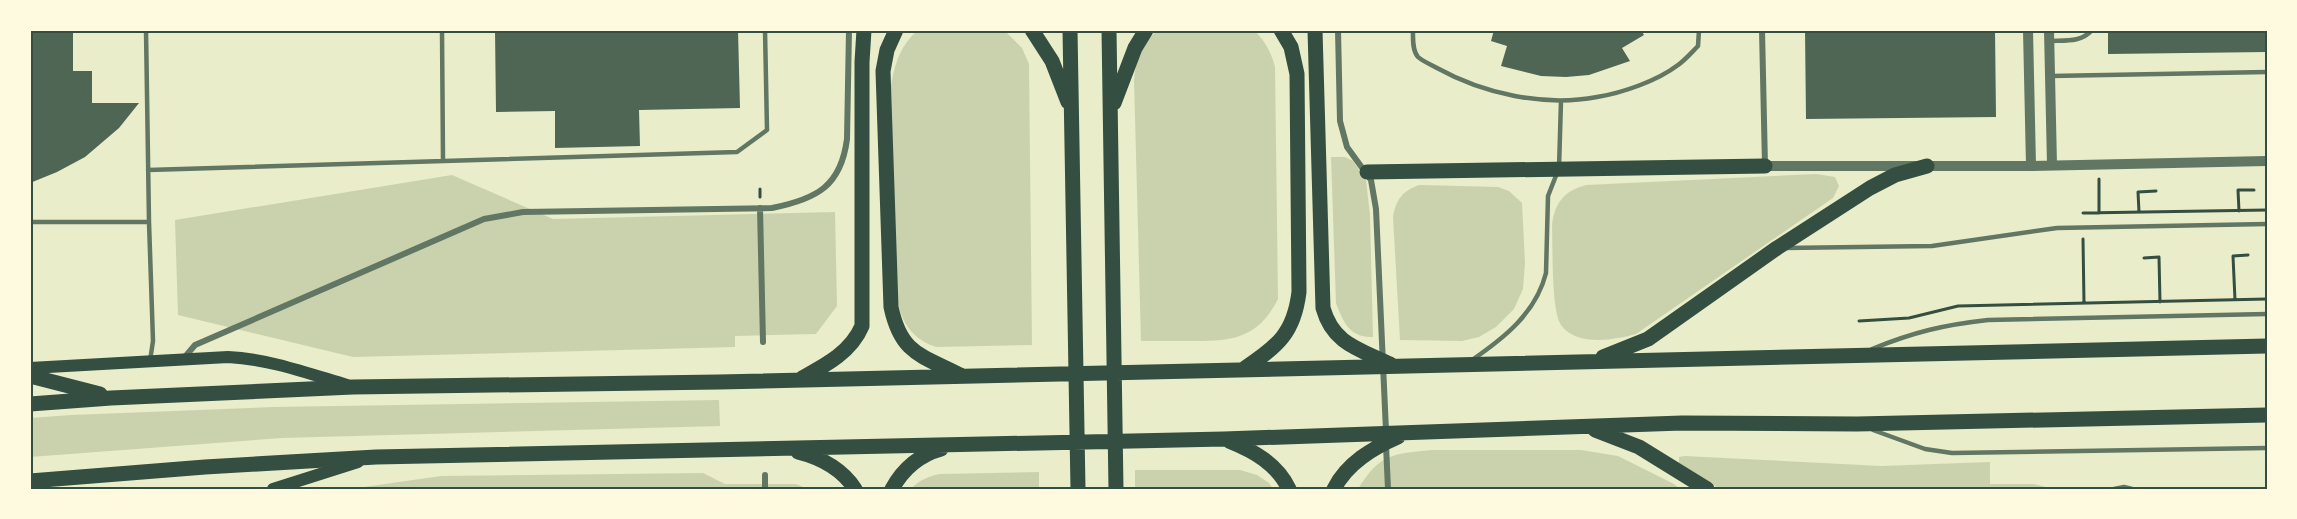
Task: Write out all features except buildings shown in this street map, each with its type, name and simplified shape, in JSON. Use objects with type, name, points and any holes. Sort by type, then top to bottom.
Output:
[{"type":"main road","points":[[801,379],[842,354],[856,340],[862,326],[864,30]]},
{"type":"main road","points":[[897,30],[887,50],[883,71],[891,307],[894,323],[902,340],[911,349],[962,376]]},
{"type":"main road","points":[[1032,30],[1052,61],[1071,112]]},
{"type":"main road","points":[[1070,30],[1078,489]]},
{"type":"main road","points":[[1109,30],[1116,489]]},
{"type":"main road","points":[[1111,111],[1135,48],[1146,30]]},
{"type":"main road","points":[[1245,368],[1272,350],[1289,332],[1297,313],[1299,292],[1297,74],[1291,47],[1281,30]]},
{"type":"main road","points":[[1315,30],[1323,308],[1326,319],[1340,339],[1392,365]]},
{"type":"main road","points":[[1367,172],[1765,166]]},
{"type":"main road","points":[[1592,362],[1648,339],[1777,248],[1870,188],[1895,175],[1927,166]]},
{"type":"main road","points":[[30,404],[354,387],[719,382],[2267,346]]},
{"type":"main road","points":[[30,368],[183,359],[247,358],[265,361],[354,387]]},
{"type":"main road","points":[[30,376],[111,398]]},
{"type":"main road","points":[[30,481],[205,467],[376,457],[1224,439],[1682,423],[1857,424],[2267,415]]},
{"type":"main road","points":[[1587,427],[1639,447],[1703,487]]},
{"type":"main road","points":[[1334,489],[1355,462],[1382,444],[1405,434]]},
{"type":"main road","points":[[1224,439],[1254,453],[1270,464],[1284,478],[1289,489]]},
{"type":"main road","points":[[892,489],[904,471],[920,458],[939,450],[962,445]]},
{"type":"main road","points":[[778,449],[811,455],[825,461],[843,474],[855,489]]},
{"type":"main road","points":[[273,489],[376,457]]},
{"type":"street","points":[[183,359],[195,345],[484,219],[523,212],[760,208],[786,205],[810,197],[829,184],[837,175],[848,139],[849,30]]},
{"type":"street","points":[[1338,30],[1342,135],[1347,147],[1371,180],[1376,209],[1388,489]]},
{"type":"street","points":[[1762,30],[1765,166],[2031,166],[2267,161]]},
{"type":"street","points":[[2028,30],[2031,166]]},
{"type":"street","points":[[2049,35],[2052,165]]},
{"type":"street","points":[[760,208],[763,342]]},
{"type":"street","points":[[765,475],[765,489]]},
{"type":"lane","points":[[147,30],[153,341],[150,361]]},
{"type":"lane","points":[[442,30],[443,161]]},
{"type":"lane","points":[[148,170],[737,152],[767,130],[765,30]]},
{"type":"lane","points":[[1413,30],[1414,48],[1418,57],[1442,71],[1479,87],[1523,98],[1561,101],[1597,97],[1638,86],[1677,66],[1698,46],[1699,30]]},
{"type":"lane","points":[[2049,35],[2078,39],[2083,38],[2091,30]]},
{"type":"lane","points":[[2050,76],[2267,72]]},
{"type":"lane","points":[[1466,364],[1502,340],[1522,318],[1543,285],[1546,273],[1548,196],[1559,168],[1561,101]]},
{"type":"lane","points":[[30,222],[149,222]]},
{"type":"lane","points":[[1777,248],[1932,246],[2043,229],[2267,224]]},
{"type":"lane","points":[[1859,355],[1908,334],[1947,324],[1988,320],[2267,314]]},
{"type":"lane","points":[[1857,424],[1925,449],[1952,453],[2267,448]]},
{"type":"lane","points":[[2114,489],[2124,487],[2132,489]]},
{"type":"path","points":[[2099,179],[2099,213]]},
{"type":"path","points":[[2239,211],[2238,190],[2254,190]]},
{"type":"path","points":[[2139,212],[2138,192],[2156,191]]},
{"type":"path","points":[[2083,213],[2267,210]]},
{"type":"path","points":[[2083,237],[2084,303]]},
{"type":"path","points":[[2235,300],[2234,256],[2248,255]]},
{"type":"path","points":[[2144,258],[2159,257],[2160,302]]},
{"type":"path","points":[[1859,321],[1909,318],[1958,306],[2267,299]]},
{"type":"green space","points":[[918,30],[1004,30],[1022,48],[1029,64],[1032,345],[936,347],[917,337],[905,323],[901,314],[895,284],[891,86],[899,55]]},
{"type":"green space","points":[[1158,30],[1254,30],[1267,47],[1275,67],[1278,299],[1263,321],[1254,329],[1223,340],[1141,341],[1134,80],[1140,52],[1147,40]]},
{"type":"green space","points":[[1331,157],[1345,157],[1353,161],[1366,180],[1370,215],[1373,337],[1365,337],[1353,332],[1345,322],[1336,303]]},
{"type":"green space","points":[[1816,174],[1835,177],[1839,186],[1833,198],[1636,334],[1607,340],[1586,339],[1576,337],[1561,325],[1554,293],[1552,226],[1558,205],[1572,190],[1587,185]]},
{"type":"green space","points":[[452,175],[553,219],[835,212],[837,306],[816,334],[735,336],[735,347],[353,357],[178,315],[175,220]]},
{"type":"green space","points":[[1419,185],[1498,187],[1509,191],[1522,203],[1525,263],[1523,289],[1514,309],[1496,327],[1479,337],[1462,341],[1400,340],[1393,217],[1401,197],[1408,190]]},
{"type":"green space","points":[[719,400],[720,426],[281,438],[30,457],[30,418],[273,407]]},
{"type":"green space","points":[[1432,450],[1581,450],[1618,456],[1680,489],[1358,489],[1373,468],[1381,462],[1397,455]]},
{"type":"green space","points":[[1679,457],[1881,466],[1990,462],[1990,484],[2034,484],[2054,489],[1719,489],[1679,463]]},
{"type":"green space","points":[[1135,470],[1240,470],[1257,475],[1269,483],[1273,489],[1135,489]]},
{"type":"green space","points":[[1039,472],[1039,489],[911,489],[924,479],[940,474]]},
{"type":"green space","points":[[703,473],[725,484],[796,484],[808,489],[350,489],[441,476]]}]
